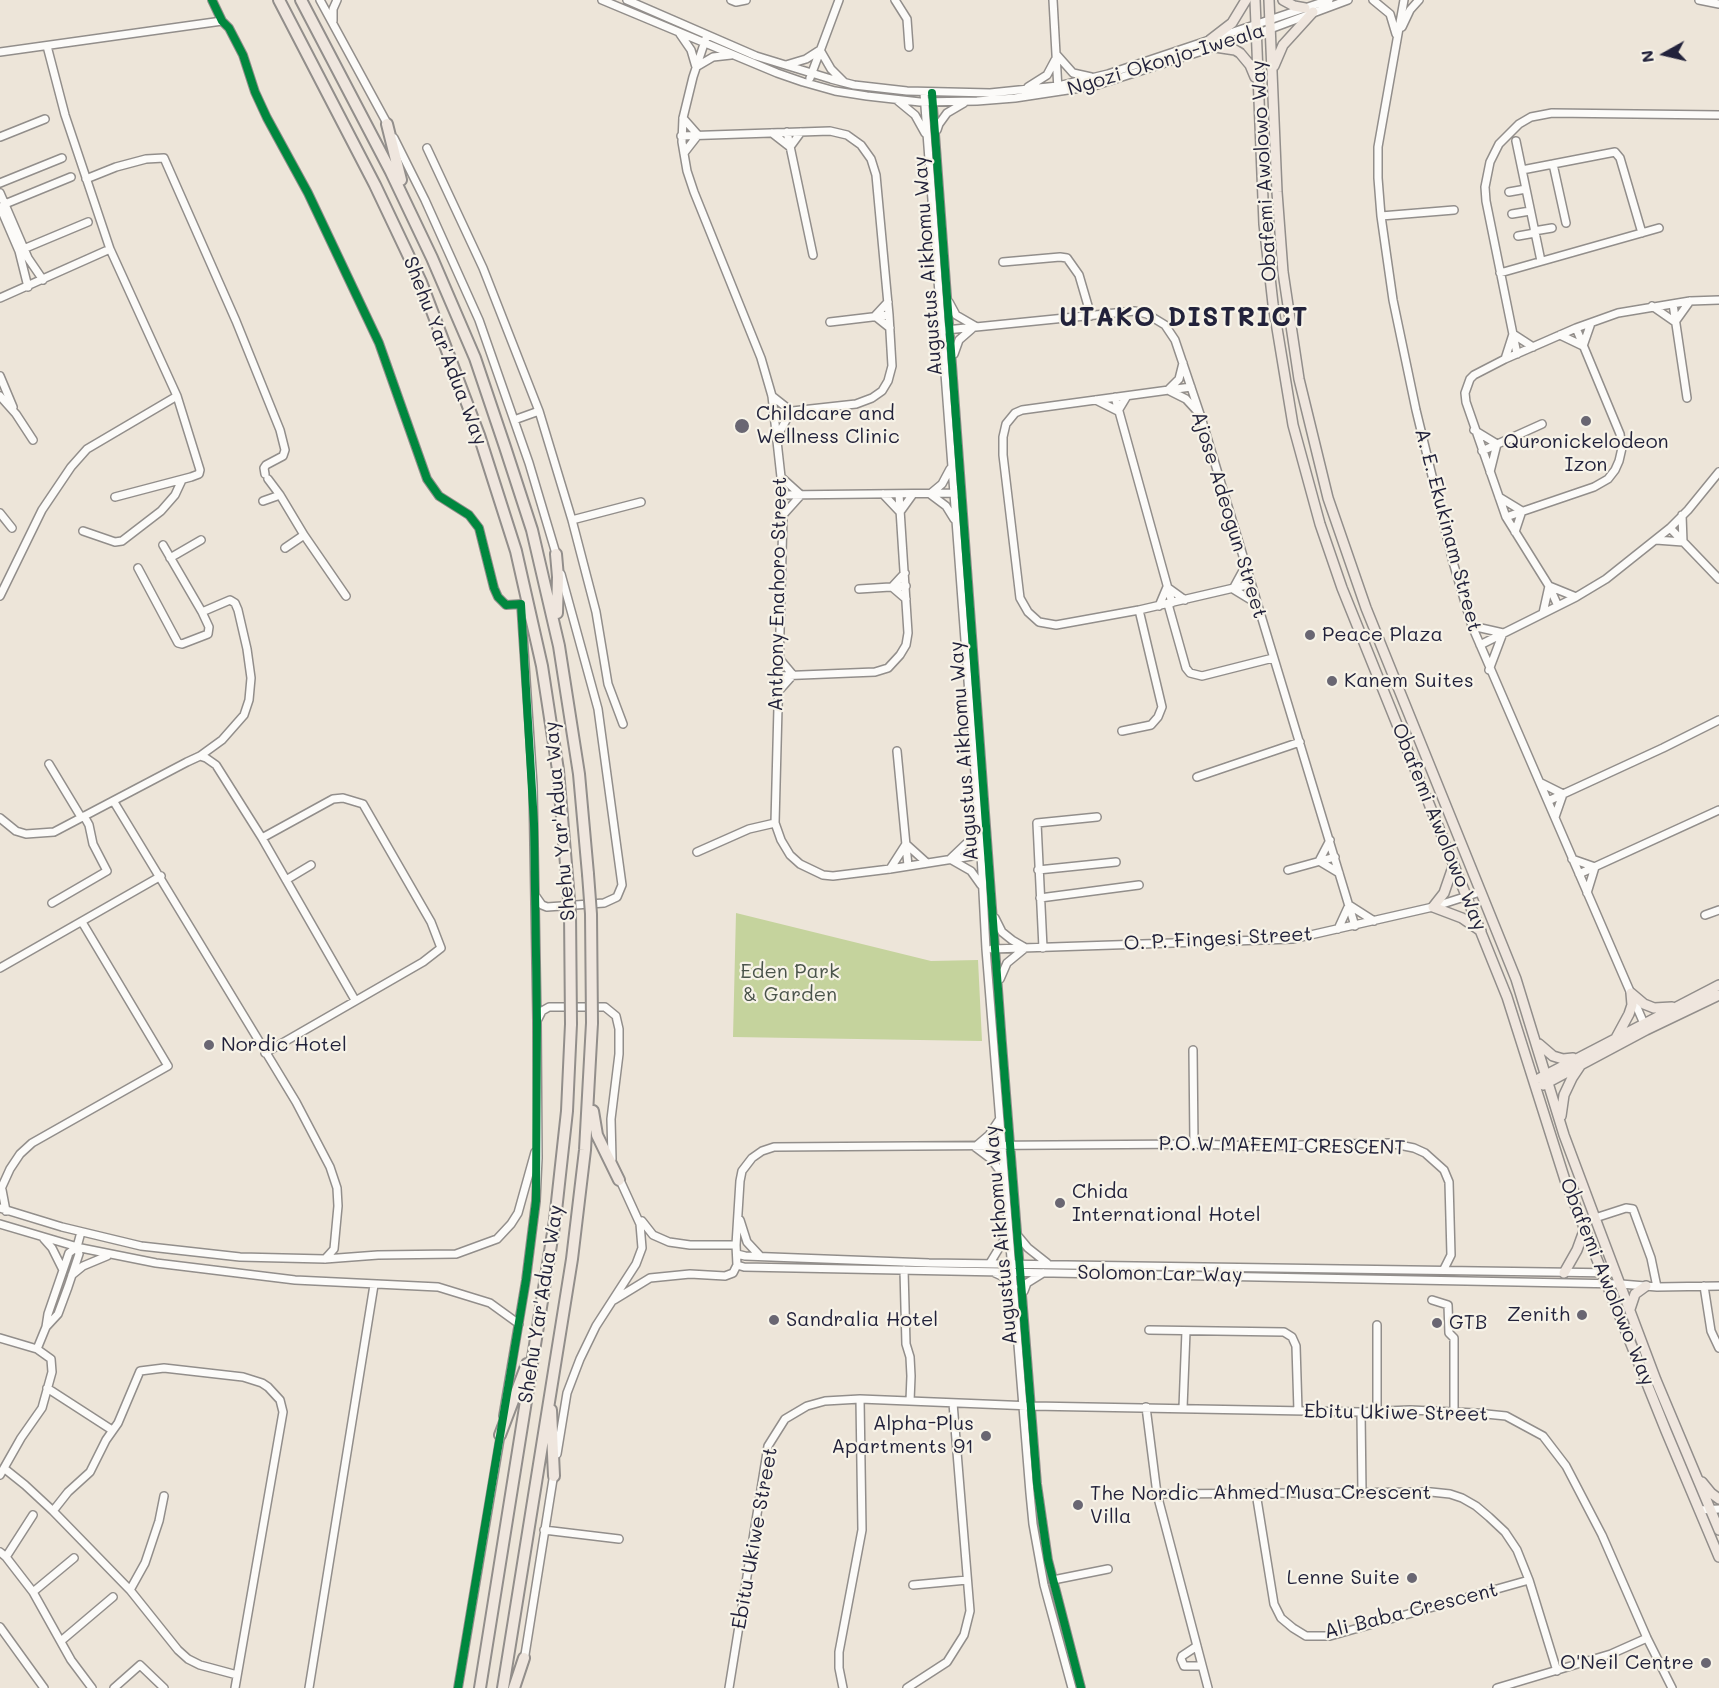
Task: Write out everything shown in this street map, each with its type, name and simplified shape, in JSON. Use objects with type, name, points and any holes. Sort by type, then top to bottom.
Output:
[{"type":"highway","name":"Shehu Yar'Adua Way","points":[[279,0],[375,185],[421,282],[479,435],[516,551],[542,666],[563,817],[570,912],[571,1024],[562,1167],[480,1688]]},
{"type":"highway","name":"Shehu Yar'Adua Way","points":[[301,0],[411,215],[454,306],[495,414],[532,530],[559,646],[579,774],[591,924],[592,1023],[585,1150],[572,1259],[503,1688]]},
{"type":"highway","points":[[387,124],[397,169],[411,215]]},
{"type":"highway","points":[[516,551],[521,604]]},
{"type":"highway","points":[[556,554],[558,577],[556,612],[559,646]]},
{"type":"highway","points":[[590,1057],[594,1125],[602,1147],[620,1180]]},
{"type":"highway","points":[[500,1435],[536,1341]]},
{"type":"highway","points":[[554,1361],[551,1404],[554,1476]]},
{"type":"highway","points":[[514,1688],[524,1658]]},
{"type":"main road","points":[[1245,0],[1232,23],[1213,43],[1240,53],[1250,65],[1258,85]]},
{"type":"main road","name":"Obafemi Awolowo Way","points":[[1255,0],[1267,253],[1277,333],[1293,425],[1320,524],[1342,588],[1507,997],[1559,1163],[1719,1557]]},
{"type":"main road","name":"Obafemi Awolowo Way","points":[[1269,0],[1276,192],[1284,280],[1299,379],[1318,462],[1337,528],[1366,608],[1512,969],[1560,1122],[1595,1218],[1656,1380],[1692,1467],[1712,1507],[1719,1530]]},
{"type":"main road","points":[[1272,72],[1283,45],[1309,10],[1283,0]]},
{"type":"main road","points":[[1454,864],[1444,893],[1433,907],[1462,918],[1482,932]]},
{"type":"main road","points":[[1534,1085],[1719,985]]},
{"type":"main road","points":[[1631,993],[1644,1004],[1654,1008],[1675,1007]]},
{"type":"main road","points":[[1616,1038],[1629,1014],[1631,993]]},
{"type":"main road","points":[[1560,1122],[1564,1095],[1580,1061],[1616,1038],[1719,995]]},
{"type":"main road","points":[[1536,1040],[1545,1051],[1553,1056],[1580,1061]]},
{"type":"main road","points":[[1564,1273],[1577,1250],[1585,1228]]},
{"type":"main road","points":[[1630,1310],[1635,1294],[1646,1286]]},
{"type":"main road","points":[[1692,1467],[1719,1500]]},
{"type":"street","points":[[212,0],[243,55],[255,92],[267,118],[308,193],[379,344],[428,480],[439,496],[469,515],[479,528],[498,597],[506,605],[521,604],[532,781],[535,895],[536,1196],[519,1324],[458,1688]]},
{"type":"street","points":[[320,0],[387,124],[479,320],[514,420],[556,554],[598,709],[622,885],[617,897],[604,903],[548,907],[542,904],[535,895]]},
{"type":"street","points":[[333,23],[333,9],[337,0]]},
{"type":"street","name":"Ngozi Okonjo-Iweala","points":[[602,0],[777,73],[809,84],[835,90],[925,102],[967,101],[1105,83],[1213,43]]},
{"type":"street","name":"Ngozi Okonjo-Iweala","points":[[627,0],[780,65],[845,82],[928,93],[1058,89],[1270,25],[1329,0]]},
{"type":"street","points":[[731,0],[736,2],[746,0]]},
{"type":"street","points":[[809,84],[839,0]]},
{"type":"street","points":[[895,0],[907,19],[909,47]]},
{"type":"street","points":[[1053,0],[1058,89]]},
{"type":"street","name":"Ngozi Okonjo-Iweala","points":[[1309,10],[1348,0]]},
{"type":"street","points":[[1373,0],[1390,14],[1396,37]]},
{"type":"street","name":"A. E. Ekukinam Street","points":[[1404,0],[1378,147],[1378,178],[1393,300],[1416,410],[1453,562],[1472,626],[1645,1027]]},
{"type":"street","points":[[1396,37],[1410,10],[1419,0]]},
{"type":"street","points":[[1699,0],[1719,4]]},
{"type":"street","points":[[0,52],[222,21]]},
{"type":"street","points":[[671,27],[688,43],[696,67],[713,57],[734,55]]},
{"type":"street","name":"Anthony Enahoro Street","points":[[707,34],[683,118],[681,136],[684,153],[694,192],[761,358],[778,435],[783,515],[777,676],[775,823],[790,855],[800,864],[823,875],[890,869],[985,854]]},
{"type":"street","points":[[47,46],[65,115],[110,249],[177,396],[200,470],[199,474],[182,480],[115,497]]},
{"type":"street","points":[[780,65],[797,63],[820,50]]},
{"type":"street","points":[[820,50],[831,69],[845,82]]},
{"type":"street","points":[[1057,55],[1073,73],[1095,77]]},
{"type":"street","points":[[1020,91],[1034,85],[1047,75],[1057,55]]},
{"type":"street","name":"Augustus Aikhomu Way","points":[[928,93],[925,102],[931,137],[947,297],[962,492],[985,854],[983,890],[986,949],[1007,1215],[1028,1405]]},
{"type":"street","name":"Augustus Aikhomu Way","points":[[928,93],[933,102],[931,137],[941,331],[955,524],[978,814],[993,913],[1023,1293],[1028,1405]]},
{"type":"street","points":[[896,99],[915,116],[931,137],[947,113],[967,101]]},
{"type":"street","points":[[1517,354],[1486,201],[1485,187],[1490,162],[1499,144],[1519,124],[1531,117],[1552,113],[1719,114]]},
{"type":"street","points":[[683,118],[698,135]]},
{"type":"street","points":[[0,137],[45,119]]},
{"type":"street","points":[[681,136],[830,131],[847,135],[861,146],[871,159],[876,175],[890,328],[892,366],[888,381],[882,391],[856,404],[774,413]]},
{"type":"street","points":[[787,132],[813,255]]},
{"type":"street","points":[[790,147],[801,132]]},
{"type":"street","points":[[772,133],[790,147]]},
{"type":"street","points":[[684,153],[698,135]]},
{"type":"street","points":[[1516,141],[1541,261]]},
{"type":"street","points":[[427,148],[483,268],[539,411],[572,520],[596,612],[608,684],[623,724]]},
{"type":"street","points":[[1522,170],[1615,152],[1620,158],[1642,233]]},
{"type":"street","points":[[0,183],[62,158]]},
{"type":"street","points":[[86,179],[116,167],[146,159],[164,158],[236,321],[280,430],[285,450],[283,456],[266,465],[266,476],[346,596]]},
{"type":"street","points":[[1553,164],[1566,223]]},
{"type":"street","points":[[2,205],[71,177]]},
{"type":"street","points":[[1509,192],[1526,189]]},
{"type":"street","points":[[0,193],[3,223],[42,280]]},
{"type":"street","points":[[2,205],[21,250],[28,287]]},
{"type":"street","points":[[1381,216],[1454,210]]},
{"type":"street","points":[[1512,214],[1530,211]]},
{"type":"street","points":[[21,250],[88,222]]},
{"type":"street","points":[[1518,236],[1552,228]]},
{"type":"street","points":[[1500,273],[1659,228]]},
{"type":"street","points":[[0,298],[110,249]]},
{"type":"street","points":[[1003,262],[1067,258],[1080,275],[1091,316]]},
{"type":"street","points":[[947,297],[956,315],[975,326],[959,340],[952,363]]},
{"type":"street","points":[[1558,606],[1549,586],[1506,517],[1474,430],[1466,402],[1467,387],[1474,375],[1505,359],[1576,328],[1618,313],[1690,301],[1719,300]]},
{"type":"street","points":[[1675,322],[1690,301]]},
{"type":"street","points":[[875,316],[888,302]]},
{"type":"street","points":[[1673,304],[1687,398]]},
{"type":"street","points":[[1652,306],[1675,322]]},
{"type":"street","name":"Ajose Adeogun Street","points":[[941,331],[1135,311],[1147,314],[1165,325],[1175,340],[1200,414],[1355,926]]},
{"type":"street","points":[[830,322],[889,315]]},
{"type":"street","points":[[875,316],[890,328]]},
{"type":"street","points":[[1583,346],[1591,323]]},
{"type":"street","points":[[1506,517],[1594,487],[1608,479],[1619,461],[1622,448],[1620,434],[1576,328]]},
{"type":"street","points":[[1512,334],[1533,346]]},
{"type":"street","points":[[1505,359],[1512,334]]},
{"type":"street","points":[[1560,335],[1583,346]]},
{"type":"street","points":[[1167,390],[1176,385],[1183,363]]},
{"type":"street","points":[[0,376],[16,414]]},
{"type":"street","points":[[1191,387],[1022,410],[1015,413],[1006,424],[1003,436],[1003,455],[1020,598],[1028,612],[1039,622],[1056,625],[1159,606],[1251,584]]},
{"type":"street","points":[[1167,390],[1185,399],[1200,414]]},
{"type":"street","points":[[0,396],[16,414],[33,440]]},
{"type":"street","points":[[0,596],[42,510],[71,467],[87,449],[177,396]]},
{"type":"street","points":[[771,396],[791,411]]},
{"type":"street","points":[[1119,411],[1127,396]]},
{"type":"street","points":[[1115,397],[1167,587],[1186,668],[1190,673],[1202,676],[1272,658]]},
{"type":"street","points":[[1096,400],[1119,411]]},
{"type":"street","points":[[514,420],[539,411]]},
{"type":"street","points":[[778,435],[791,411]]},
{"type":"street","points":[[1482,451],[1542,424]]},
{"type":"street","points":[[1474,430],[1497,444]]},
{"type":"street","points":[[1490,472],[1497,444]]},
{"type":"street","points":[[930,494],[946,478],[951,462]]},
{"type":"street","points":[[1480,645],[1576,597],[1606,579],[1670,528],[1719,472]]},
{"type":"street","points":[[781,477],[801,495]]},
{"type":"street","points":[[83,531],[115,542],[123,541],[161,511],[175,495],[182,480]]},
{"type":"street","points":[[783,495],[962,492]]},
{"type":"street","points":[[883,494],[900,512]]},
{"type":"street","points":[[777,676],[875,672],[895,663],[906,645],[908,633],[899,494]]},
{"type":"street","points":[[900,512],[913,494]]},
{"type":"street","points":[[930,494],[946,506],[955,524]]},
{"type":"street","points":[[263,501],[280,495]]},
{"type":"street","points":[[783,515],[801,495]]},
{"type":"street","points":[[1499,497],[1522,511]]},
{"type":"street","points":[[572,520],[641,502]]},
{"type":"street","points":[[1515,532],[1522,511]]},
{"type":"street","points":[[0,513],[12,528]]},
{"type":"street","points":[[1683,515],[1683,542]]},
{"type":"street","points":[[1670,528],[1719,579]]},
{"type":"street","points":[[285,548],[304,535]]},
{"type":"street","points":[[170,558],[201,540]]},
{"type":"street","points":[[1656,540],[1683,542]]},
{"type":"street","points":[[138,568],[178,643],[182,644],[208,634],[209,627],[202,612],[163,545]]},
{"type":"street","points":[[1233,589],[1245,567]]},
{"type":"street","points":[[892,587],[905,573]]},
{"type":"street","points":[[859,589],[906,586]]},
{"type":"street","points":[[1549,586],[1576,597]]},
{"type":"street","points":[[1544,613],[1549,586]]},
{"type":"street","points":[[892,587],[906,599]]},
{"type":"street","points":[[1167,587],[1185,600]]},
{"type":"street","points":[[1159,606],[1167,587]]},
{"type":"street","points":[[1233,589],[1256,603]]},
{"type":"street","points":[[0,818],[16,831],[26,834],[54,832],[200,756],[222,740],[244,715],[249,700],[251,678],[247,649],[235,603],[230,600],[202,612]]},
{"type":"street","points":[[1122,731],[1151,725],[1158,717],[1162,707],[1139,610]]},
{"type":"street","points":[[1472,626],[1503,633]]},
{"type":"street","points":[[1490,670],[1503,633]]},
{"type":"street","points":[[778,657],[793,675]]},
{"type":"street","points":[[777,693],[793,675]]},
{"type":"street","points":[[1548,801],[1719,720]]},
{"type":"street","points":[[1197,777],[1300,742]]},
{"type":"street","points":[[897,751],[908,866]]},
{"type":"street","points":[[200,756],[216,765],[262,838],[355,1000]]},
{"type":"street","points":[[49,764],[89,825],[93,844],[107,869],[107,873],[52,903]]},
{"type":"street","points":[[1541,783],[1563,794]]},
{"type":"street","points":[[1555,817],[1563,794]]},
{"type":"street","points":[[262,838],[333,799],[343,798],[363,804],[431,922],[441,948],[423,962],[265,1053]]},
{"type":"street","points":[[114,802],[161,876],[296,1102],[330,1167],[337,1188],[338,1206],[334,1249],[340,1259]]},
{"type":"street","points":[[1579,874],[1719,810]]},
{"type":"street","points":[[978,814],[972,838],[950,859],[971,870],[983,890]]},
{"type":"street","points":[[1043,948],[1037,823],[1097,817]]},
{"type":"street","points":[[697,852],[750,829],[775,823]]},
{"type":"street","points":[[1319,861],[1330,840]]},
{"type":"street","points":[[906,844],[927,863]]},
{"type":"street","points":[[890,869],[906,844]]},
{"type":"street","points":[[1288,870],[1335,857]]},
{"type":"street","points":[[1572,859],[1595,867]]},
{"type":"street","points":[[1319,861],[1340,873]]},
{"type":"street","points":[[1038,870],[1116,862]]},
{"type":"street","points":[[286,880],[311,865]]},
{"type":"street","points":[[1587,893],[1595,867]]},
{"type":"street","points":[[0,968],[161,876]]},
{"type":"street","points":[[1040,898],[1139,885]]},
{"type":"street","name":"O. P. Fingesi Street","points":[[986,949],[1293,939],[1433,907],[1480,892]]},
{"type":"street","points":[[1338,929],[1349,905],[1374,921]]},
{"type":"street","points":[[1705,915],[1719,910]]},
{"type":"street","points":[[993,913],[1002,932],[1026,948],[1007,963],[1000,975],[998,986]]},
{"type":"street","points":[[82,922],[168,1066],[32,1143],[20,1154],[10,1169],[1,1191],[3,1209],[81,1232],[141,1246],[240,1257],[340,1259],[456,1254],[497,1239],[518,1213],[537,1144]]},
{"type":"street","points":[[520,1688],[562,1417],[574,1374],[586,1344],[636,1264],[642,1248],[642,1232],[620,1180],[610,1146],[619,1054],[619,1029],[616,1016],[604,1007],[549,1007],[542,1011],[537,1021]]},
{"type":"street","points":[[1193,1050],[1194,1144]]},
{"type":"street","points":[[999,1118],[993,1131],[975,1146],[992,1159],[1004,1177]]},
{"type":"street","name":"P.O.W MAFEMI CRESCENT","points":[[741,1266],[741,1255],[736,1245],[742,1171],[752,1158],[774,1147],[1194,1144],[1256,1146],[1389,1143],[1414,1148],[1444,1170],[1449,1182],[1451,1255],[1444,1269]]},
{"type":"street","points":[[524,1194],[536,1196]]},
{"type":"street","points":[[1595,1218],[1626,1208],[1634,1209],[1651,1258],[1657,1287]]},
{"type":"street","points":[[634,1209],[658,1239],[678,1244],[736,1245]]},
{"type":"street","points":[[738,1209],[747,1242],[758,1255],[763,1257]]},
{"type":"street","points":[[1007,1215],[1004,1240],[989,1267],[1006,1278],[1014,1287]]},
{"type":"street","points":[[0,1224],[109,1255],[256,1276],[374,1285],[438,1287],[490,1304],[519,1324]]},
{"type":"street","points":[[46,1327],[58,1314],[79,1254],[77,1247],[81,1232]]},
{"type":"street","points":[[1018,1236],[1038,1257],[1049,1264]]},
{"type":"street","points":[[44,1238],[63,1269]]},
{"type":"street","points":[[37,1349],[69,1253],[77,1247]]},
{"type":"street","points":[[325,1259],[334,1249]]},
{"type":"street","points":[[71,1277],[95,1259],[109,1255]]},
{"type":"street","name":"Solomon Lar Way","points":[[741,1255],[1012,1268],[1049,1264],[1616,1273]]},
{"type":"street","points":[[1451,1255],[1467,1270]]},
{"type":"street","name":"Solomon Lar Way","points":[[612,1301],[650,1278],[725,1276],[741,1266],[904,1270],[989,1267]]},
{"type":"street","name":"Solomon Lar Way","points":[[1021,1268],[1045,1272],[1621,1284],[1657,1287],[1719,1286]]},
{"type":"street","points":[[904,1270],[906,1344],[910,1357],[911,1376],[910,1401]]},
{"type":"street","points":[[1023,1293],[1027,1283],[1045,1272]]},
{"type":"street","points":[[309,1688],[374,1285]]},
{"type":"street","points":[[1704,1286],[1711,1331],[1719,1348]]},
{"type":"street","points":[[1432,1300],[1448,1305],[1449,1332],[1454,1338],[1454,1412]]},
{"type":"street","points":[[1377,1324],[1377,1412]]},
{"type":"street","points":[[1149,1330],[1284,1332],[1292,1338],[1296,1346],[1298,1411]]},
{"type":"street","points":[[1183,1408],[1186,1331]]},
{"type":"street","points":[[0,1338],[37,1349],[51,1359],[52,1372],[42,1408],[10,1455],[2,1472],[25,1485],[52,1511],[130,1590],[188,1659],[200,1665],[237,1675]]},
{"type":"street","points":[[52,1511],[90,1472],[118,1422],[140,1371],[164,1368],[243,1377],[262,1383],[280,1400],[283,1412],[235,1688]]},
{"type":"street","points":[[47,1388],[112,1430]]},
{"type":"street","points":[[843,1688],[839,1652],[862,1530],[860,1399]]},
{"type":"street","name":"Ebitu Ukiwe Street","points":[[729,1688],[768,1446],[785,1419],[807,1406],[825,1401],[860,1399],[1298,1411],[1410,1410],[1506,1416],[1543,1436],[1566,1466],[1602,1535],[1647,1638],[1672,1688]]},
{"type":"street","points":[[907,1688],[946,1662],[964,1635],[970,1611],[953,1403]]},
{"type":"street","points":[[1028,1405],[1048,1560],[1081,1688]]},
{"type":"street","points":[[1028,1405],[1032,1514],[1038,1555],[1072,1688]]},
{"type":"street","points":[[1146,1407],[1157,1494],[1208,1688]]},
{"type":"street","points":[[1361,1412],[1362,1493]]},
{"type":"street","name":"Ahmed Musa Crescent","points":[[1157,1494],[1431,1492],[1462,1498],[1476,1506],[1505,1532],[1517,1550],[1529,1580],[1557,1671]]},
{"type":"street","name":"Ali Baba Crescent","points":[[1256,1493],[1274,1604],[1281,1618],[1306,1636],[1330,1636],[1529,1580]]},
{"type":"street","points":[[130,1590],[145,1563],[159,1521],[164,1496]]},
{"type":"street","points":[[1697,1505],[1712,1507],[1719,1500]]},
{"type":"street","points":[[33,1515],[3,1555],[33,1592],[78,1671],[92,1688]]},
{"type":"street","points":[[544,1530],[619,1539]]},
{"type":"street","points":[[33,1592],[74,1558]]},
{"type":"street","points":[[1053,1580],[1108,1569]]},
{"type":"street","points":[[913,1585],[967,1580]]},
{"type":"street","points":[[61,1641],[113,1598]]},
{"type":"street","points":[[0,1627],[44,1688]]},
{"type":"street","points":[[1497,1688],[1611,1654],[1647,1638]]},
{"type":"street","points":[[1197,1646],[1181,1659],[1185,1666],[1202,1666]]},
{"type":"street","points":[[114,1688],[140,1665],[165,1688]]},
{"type":"green space","name":"Eden Park & Garden","points":[[736,913],[931,961],[978,960],[982,1041],[733,1037]]},
{"type":"cycle path","points":[[212,0],[243,55],[255,92],[267,118],[308,193],[379,343],[427,479],[439,496],[469,515],[479,528],[498,597],[506,605],[521,604],[534,824],[537,1021],[536,1201],[526,1280],[458,1688]]},
{"type":"cycle path","points":[[932,93],[1037,1484],[1048,1560],[1081,1688]]},
{"type":"place","name":"Quronickelodeon Izon","points":[[1586,421]]},
{"type":"place","name":"Childcare and Wellness Clinic","points":[[742,426]]},
{"type":"place","name":"Peace Plaza","points":[[1310,635]]},
{"type":"place","name":"Kanem Suites","points":[[1332,681]]},
{"type":"place","name":"Nordic Hotel","points":[[209,1045]]},
{"type":"place","name":"Chida International Hotel","points":[[1060,1203]]},
{"type":"place","name":"Zenith","points":[[1582,1315]]},
{"type":"place","name":"Sandralia Hotel","points":[[774,1320]]},
{"type":"place","name":"GTB","points":[[1437,1323]]},
{"type":"place","name":"Alpha-Plus Apartments 91","points":[[986,1436]]},
{"type":"place","name":"The Nordic Villa","points":[[1078,1505]]},
{"type":"place","name":"Lenne Suite","points":[[1412,1578]]},
{"type":"place","name":"O'Neil Centre","points":[[1706,1663]]},
{"type":"district","name":"UTAKO DISTRICT","points":[[1184,318]]}]
